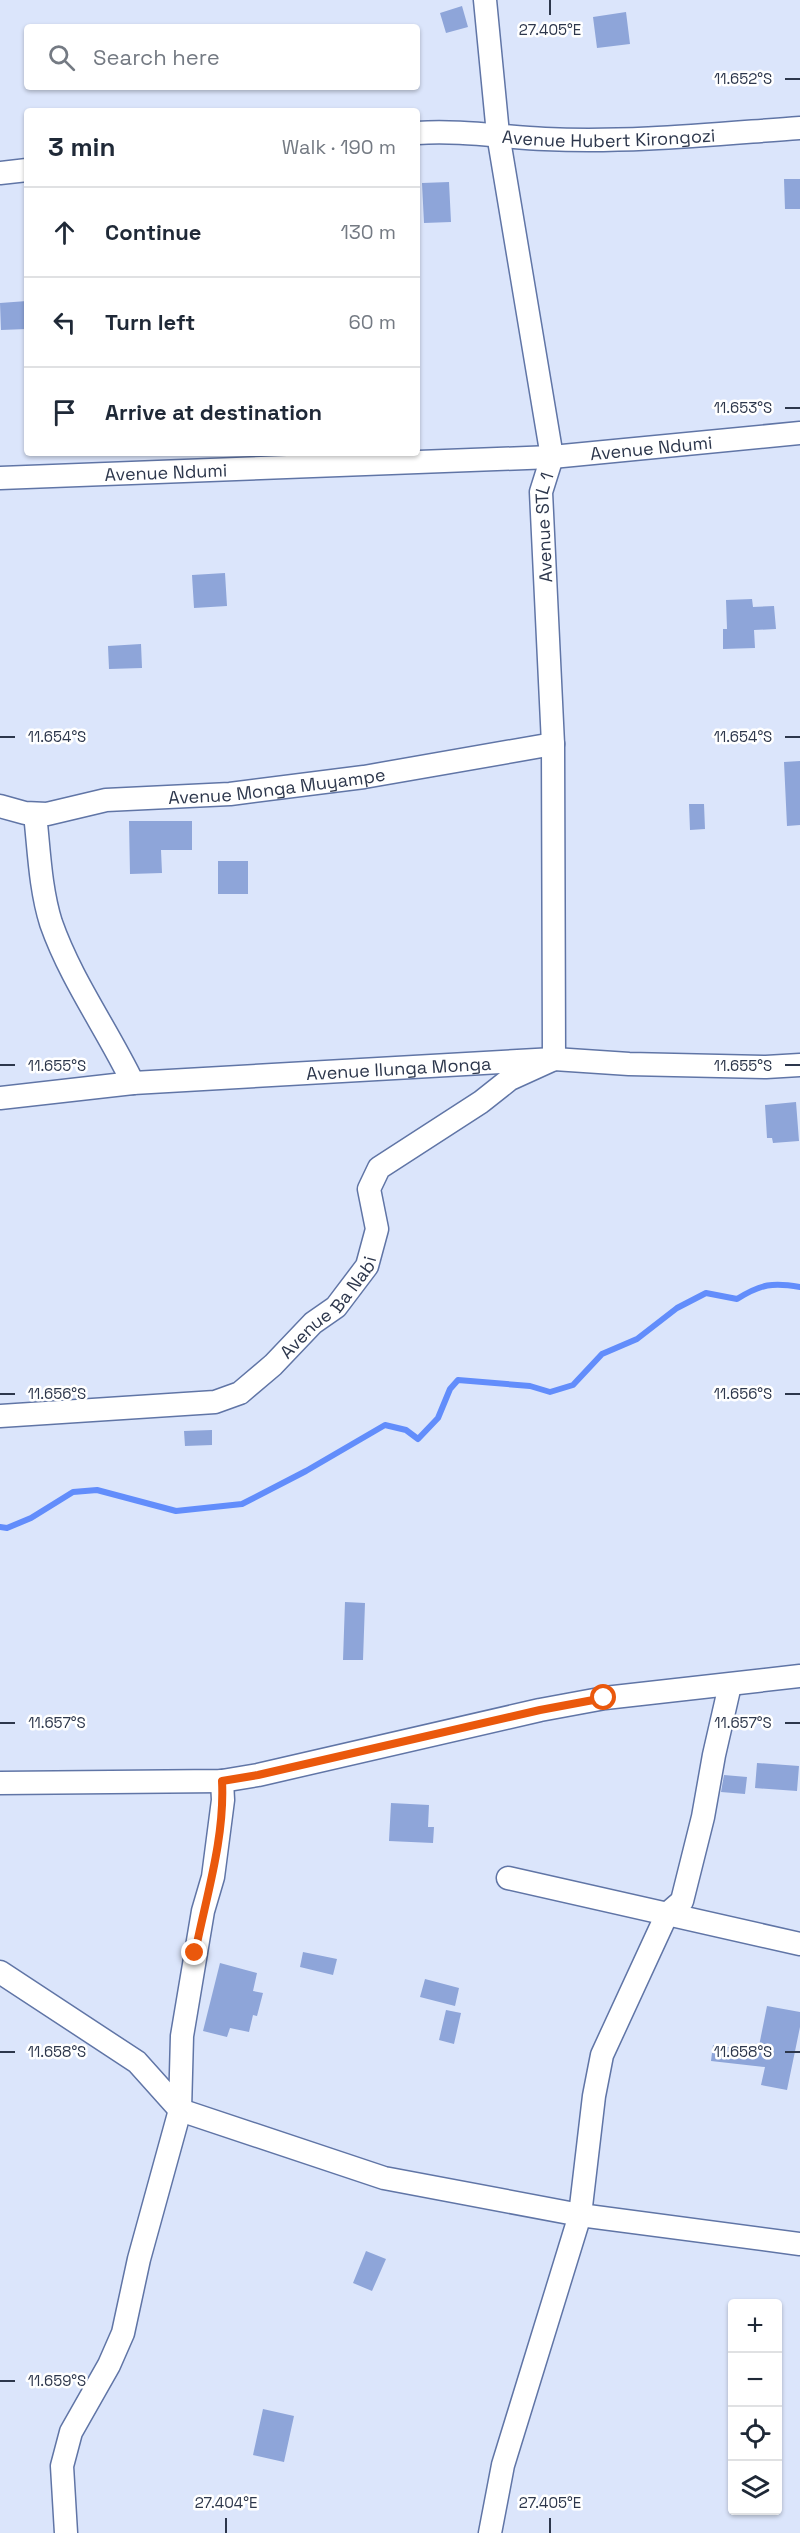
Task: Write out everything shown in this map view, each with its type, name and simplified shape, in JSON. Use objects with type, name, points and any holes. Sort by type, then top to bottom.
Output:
[{"type":"street","name":"Avenue STL 1","points":[[485,0],[498,134],[552,457],[541,492],[553,744],[554,1059]]},
{"type":"street","name":"Avenue Hubert Kirongozi","points":[[420,133],[447,131],[544,139],[630,140],[800,128]]},
{"type":"street","points":[[0,172],[24,170]]},
{"type":"street","name":"Avenue Ndumi","points":[[0,478],[552,457],[800,433]]},
{"type":"street","name":"Avenue Monga Muyampe","points":[[0,806],[47,814],[106,800],[230,794],[364,777],[553,744]]},
{"type":"street","points":[[35,813],[45,902],[52,923],[74,976],[133,1083]]},
{"type":"street","points":[[119,1054],[179,1080]]},
{"type":"street","name":"Avenue Ilunga Monga","points":[[0,1098],[133,1083],[554,1059],[628,1064],[766,1067],[800,1065]]},
{"type":"street","name":"Avenue Ba Nabi","points":[[0,1416],[215,1402],[240,1393],[273,1365],[313,1323],[336,1307],[367,1266],[377,1229],[369,1189],[379,1168],[481,1102],[510,1079],[554,1059]]},
{"type":"street","points":[[0,1783],[222,1781],[258,1775],[540,1710],[604,1698],[800,1676]]},
{"type":"street","points":[[490,2533],[503,2466],[580,2215],[594,2096],[602,2055],[667,1914],[682,1901],[703,1817],[730,1684]]},
{"type":"street","points":[[66,2533],[62,2466],[71,2432],[109,2365],[123,2333],[139,2259],[180,2110],[182,2036],[203,1911],[213,1877],[223,1800],[222,1781]]},
{"type":"street","points":[[508,1878],[800,1944]]},
{"type":"street","points":[[0,1972],[137,2062],[180,2110],[384,2178],[580,2215],[800,2244]]},
{"type":"building","points":[[462,6],[468,27],[446,33],[440,13]]},
{"type":"building","points":[[626,12],[630,44],[597,48],[593,17]]},
{"type":"building","points":[[784,179],[800,179],[800,209],[785,209]]},
{"type":"building","points":[[449,182],[451,222],[424,223],[422,183]]},
{"type":"building","points":[[24,301],[24,329],[1,330],[0,303]]},
{"type":"building","points":[[225,573],[227,606],[194,608],[192,575]]},
{"type":"building","points":[[752,599],[753,607],[774,606],[776,629],[754,630],[755,648],[723,649],[723,629],[727,629],[726,600]]},
{"type":"building","points":[[141,644],[142,668],[109,669],[108,646]]},
{"type":"building","points":[[800,761],[800,825],[787,826],[784,762]]},
{"type":"building","points":[[689,804],[704,804],[705,829],[690,830]]},
{"type":"building","points":[[129,821],[192,821],[192,850],[161,850],[162,873],[130,874]]},
{"type":"building","points":[[218,861],[248,861],[248,894],[218,894]]},
{"type":"building","points":[[796,1102],[799,1141],[773,1143],[772,1138],[767,1138],[765,1105]]},
{"type":"building","points":[[212,1430],[212,1445],[185,1446],[184,1431]]},
{"type":"building","points":[[345,1602],[365,1603],[363,1660],[343,1660]]},
{"type":"building","points":[[757,1763],[799,1766],[797,1791],[755,1788]]},
{"type":"building","points":[[724,1775],[747,1777],[745,1794],[721,1792]]},
{"type":"building","points":[[391,1803],[429,1805],[428,1827],[434,1827],[433,1843],[389,1841]]},
{"type":"building","points":[[303,1952],[337,1959],[333,1975],[300,1967]]},
{"type":"building","points":[[220,1963],[257,1973],[253,1991],[263,1993],[257,2016],[253,2015],[249,2032],[230,2028],[227,2037],[203,2031]]},
{"type":"building","points":[[425,1979],[459,1988],[455,2006],[420,1997]]},
{"type":"building","points":[[767,2006],[800,2012],[800,2027],[787,2090],[761,2085],[765,2067],[711,2061],[713,2045],[758,2051]]},
{"type":"building","points":[[446,2010],[461,2013],[454,2044],[439,2040]]},
{"type":"building","points":[[366,2251],[386,2259],[372,2291],[353,2283]]},
{"type":"building","points":[[263,2409],[294,2416],[284,2462],[253,2455]]},
{"type":"waterway","points":[[0,1527],[7,1528],[31,1518],[73,1492],[97,1490],[176,1511],[242,1504],[306,1471],[385,1425],[406,1430],[418,1439],[438,1418],[450,1389],[458,1380],[530,1386],[550,1392],[573,1385],[602,1354],[637,1339],[677,1308],[706,1293],[737,1299],[760,1287],[782,1285],[800,1287]]},
{"type":"route","points":[[195,1953],[203,1911],[213,1877],[223,1800],[222,1781],[258,1775],[540,1710],[604,1698]]}]
